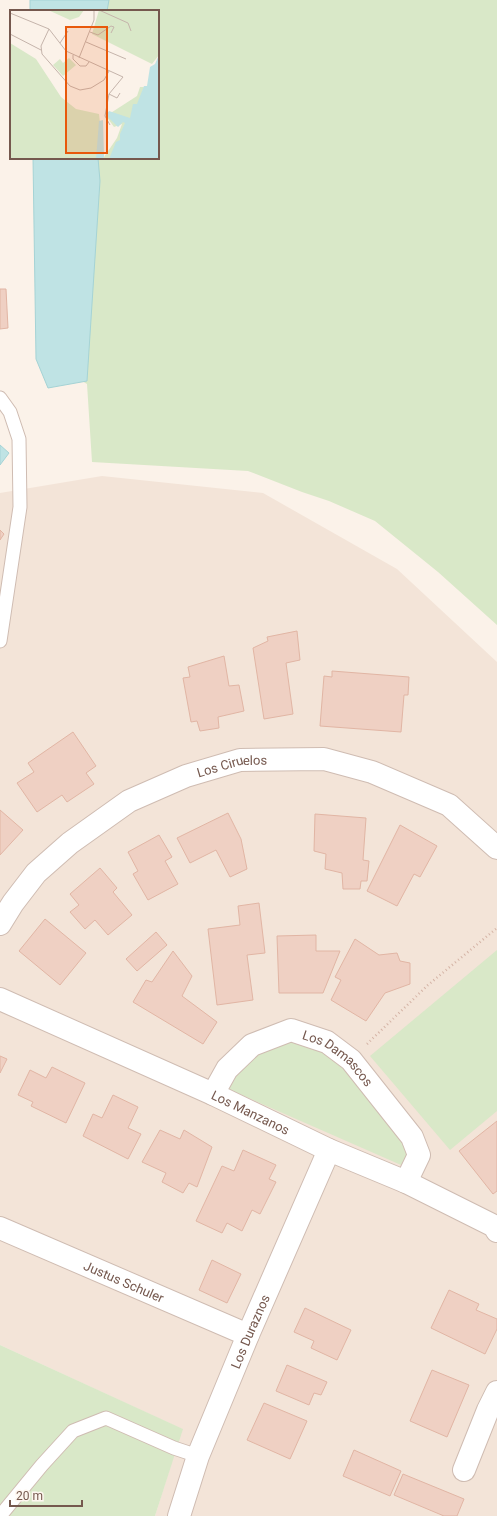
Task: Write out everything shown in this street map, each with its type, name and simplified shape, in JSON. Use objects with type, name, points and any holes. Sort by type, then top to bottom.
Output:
[{"type":"street","name":"Los Ciruelos","points":[[0,924],[13,903],[36,873],[70,842],[129,801],[186,776],[240,760],[324,759],[372,772],[449,805],[497,848]]},
{"type":"street","name":"Los Manzanos","points":[[0,999],[213,1094],[329,1150],[406,1182],[494,1226],[497,1231]]},
{"type":"street","name":"Los Damascos","points":[[213,1094],[226,1069],[252,1045],[291,1030],[327,1042],[351,1060],[412,1137],[419,1155],[406,1182]]},
{"type":"street","name":"Los Duraznos","points":[[179,1516],[198,1456],[248,1335],[329,1150]]},
{"type":"street","name":"Justus Schuler","points":[[0,1228],[248,1335]]},
{"type":"street","points":[[464,1470],[488,1410],[497,1392]]},
{"type":"lane","points":[[0,398],[10,412],[19,440],[20,507],[0,641]]},
{"type":"lane","points":[[0,1516],[42,1465],[73,1431],[106,1418],[174,1448],[198,1456]]},
{"type":"path","points":[[351,1060],[428,985],[497,928]]},
{"type":"shaded area","points":[[102,476],[263,493],[397,569],[497,662],[497,1516],[155,1516],[182,1429],[0,1345],[0,493]]},
{"type":"green space","points":[[49,0],[497,0],[497,625],[438,572],[375,521],[329,501],[248,471],[92,462],[87,384],[72,375],[54,159],[159,159],[159,10],[50,10]]},
{"type":"green space","points":[[497,950],[497,1111],[450,1150],[370,1056]]},
{"type":"green space","points":[[294,1038],[329,1050],[410,1150],[401,1165],[228,1089],[229,1082],[259,1050]]},
{"type":"green space","points":[[0,1345],[183,1429],[155,1516],[0,1516]]},
{"type":"water","points":[[30,0],[109,0],[107,10],[30,10]]},
{"type":"water","points":[[33,159],[98,159],[100,181],[87,381],[48,388],[36,359]]},
{"type":"water","points":[[0,445],[9,453],[0,465]]},
{"type":"building","points":[[0,289],[6,289],[8,328],[0,329]]},
{"type":"building","points":[[0,530],[4,534],[0,540]]},
{"type":"building","points":[[297,631],[300,660],[286,663],[293,714],[264,719],[253,648],[268,641],[267,637]]},
{"type":"building","points":[[224,656],[229,686],[239,685],[244,711],[218,717],[219,728],[200,731],[197,721],[191,722],[183,678],[190,677],[188,667]]},
{"type":"building","points":[[332,671],[409,677],[408,695],[404,695],[401,732],[320,726],[324,676],[332,677]]},
{"type":"building","points":[[73,732],[96,766],[86,773],[94,784],[67,802],[62,795],[37,812],[17,783],[34,772],[28,763]]},
{"type":"building","points":[[0,810],[23,830],[0,855]]},
{"type":"building","points":[[228,813],[241,839],[247,869],[230,877],[216,850],[190,863],[177,838]]},
{"type":"building","points":[[315,814],[366,818],[363,860],[369,861],[367,881],[361,881],[360,889],[343,889],[342,873],[325,869],[326,854],[314,851]]},
{"type":"building","points":[[400,825],[437,846],[420,877],[414,874],[397,906],[367,891]]},
{"type":"building","points":[[159,835],[172,857],[165,861],[178,884],[148,900],[133,874],[138,871],[128,852]]},
{"type":"building","points":[[100,868],[117,888],[113,892],[132,915],[108,935],[95,920],[85,929],[70,912],[79,905],[70,894]]},
{"type":"building","points":[[259,903],[265,953],[247,955],[253,1000],[217,1005],[208,929],[240,925],[238,906]]},
{"type":"building","points":[[45,919],[86,953],[60,985],[19,951]]},
{"type":"building","points":[[156,932],[167,945],[137,971],[126,959]]},
{"type":"building","points":[[316,935],[316,951],[340,951],[323,993],[279,993],[277,936]]},
{"type":"building","points":[[355,939],[379,955],[397,953],[400,961],[410,963],[410,984],[385,993],[366,1021],[331,1000],[341,980],[335,977]]},
{"type":"building","points":[[173,951],[192,976],[182,996],[217,1022],[203,1044],[133,1002],[146,980],[152,982]]},
{"type":"building","points":[[0,1056],[7,1059],[0,1073]]},
{"type":"building","points":[[52,1067],[85,1083],[66,1123],[31,1106],[33,1102],[18,1095],[30,1070],[46,1078]]},
{"type":"building","points":[[113,1095],[138,1107],[128,1128],[141,1134],[128,1159],[83,1136],[93,1114],[102,1118]]},
{"type":"building","points":[[497,1121],[497,1191],[493,1194],[459,1151]]},
{"type":"building","points":[[160,1130],[180,1139],[184,1130],[212,1147],[197,1187],[189,1183],[183,1193],[162,1182],[166,1173],[142,1162]]},
{"type":"building","points":[[243,1150],[276,1165],[269,1179],[276,1182],[260,1214],[252,1210],[242,1231],[227,1223],[222,1233],[196,1221],[222,1166],[234,1171]]},
{"type":"building","points":[[212,1260],[241,1274],[227,1303],[199,1290]]},
{"type":"building","points":[[449,1290],[479,1304],[476,1310],[497,1319],[497,1329],[485,1354],[431,1328]]},
{"type":"building","points":[[305,1308],[351,1330],[337,1360],[311,1348],[314,1341],[294,1332]]},
{"type":"building","points":[[287,1365],[327,1382],[321,1395],[314,1393],[309,1405],[276,1391]]},
{"type":"building","points":[[432,1370],[469,1385],[447,1437],[410,1421]]},
{"type":"building","points":[[264,1403],[307,1421],[290,1459],[247,1440]]},
{"type":"building","points":[[354,1450],[401,1471],[390,1496],[343,1476]]},
{"type":"building","points":[[403,1474],[464,1499],[457,1516],[444,1516],[394,1495]]}]
